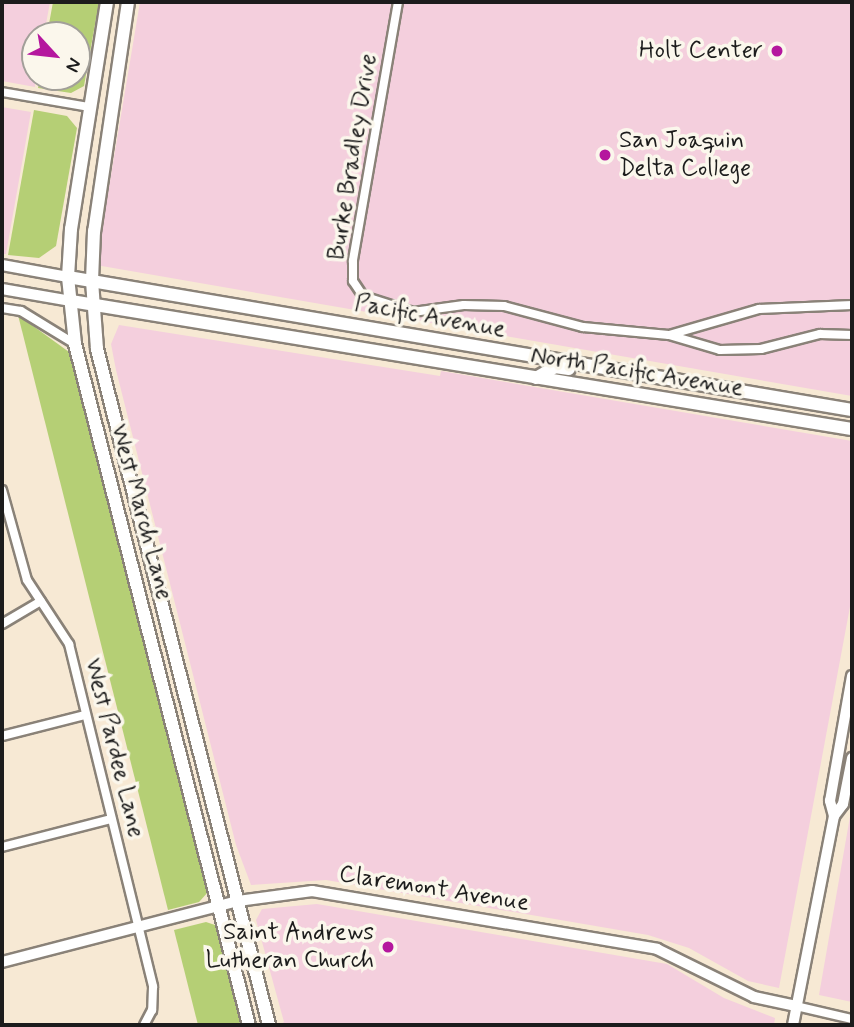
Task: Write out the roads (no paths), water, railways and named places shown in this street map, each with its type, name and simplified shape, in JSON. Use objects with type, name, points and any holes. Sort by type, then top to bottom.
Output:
[{"type":"main road","name":"West March Lane","points":[[107,2],[89,107],[68,277],[75,344],[249,1025]]},
{"type":"main road","name":"West March Lane","points":[[128,2],[109,111],[92,281],[97,349],[269,1025]]},
{"type":"main road","name":"Pacific Avenue","points":[[2,265],[852,410]]},
{"type":"main road","name":"North Pacific Avenue","points":[[2,289],[852,429]]},
{"type":"main road","points":[[536,378],[555,367],[621,377],[631,372]]},
{"type":"street","name":"Burke Bradley Drive","points":[[398,2],[353,261],[353,282],[360,293],[413,313],[486,304],[583,327],[669,335],[691,345],[745,351],[806,335],[852,335]]},
{"type":"street","points":[[2,92],[89,107]]},
{"type":"street","name":"Burke Bradley Drive","points":[[669,335],[759,309],[852,305]]},
{"type":"street","points":[[2,307],[21,311],[75,344]]},
{"type":"street","name":"West Pardee Lane","points":[[2,490],[5,514],[22,567],[41,600],[65,632],[154,995],[144,1025]]},
{"type":"street","points":[[2,624],[41,600]]},
{"type":"street","points":[[834,816],[830,802],[852,676]]},
{"type":"street","points":[[2,736],[85,715]]},
{"type":"street","points":[[793,1025],[834,816],[843,804],[852,758]]},
{"type":"street","points":[[2,848],[111,819]]},
{"type":"street","name":"Claremont Avenue","points":[[2,962],[239,901],[312,891],[639,945],[678,956],[754,997],[852,1019]]},
{"type":"place","name":"Holt Center","points":[[777,51]]},
{"type":"place","name":"San Joaquin Delta College","points":[[605,155]]},
{"type":"place","name":"Saint Andrews Lutheran Church","points":[[388,947]]}]
